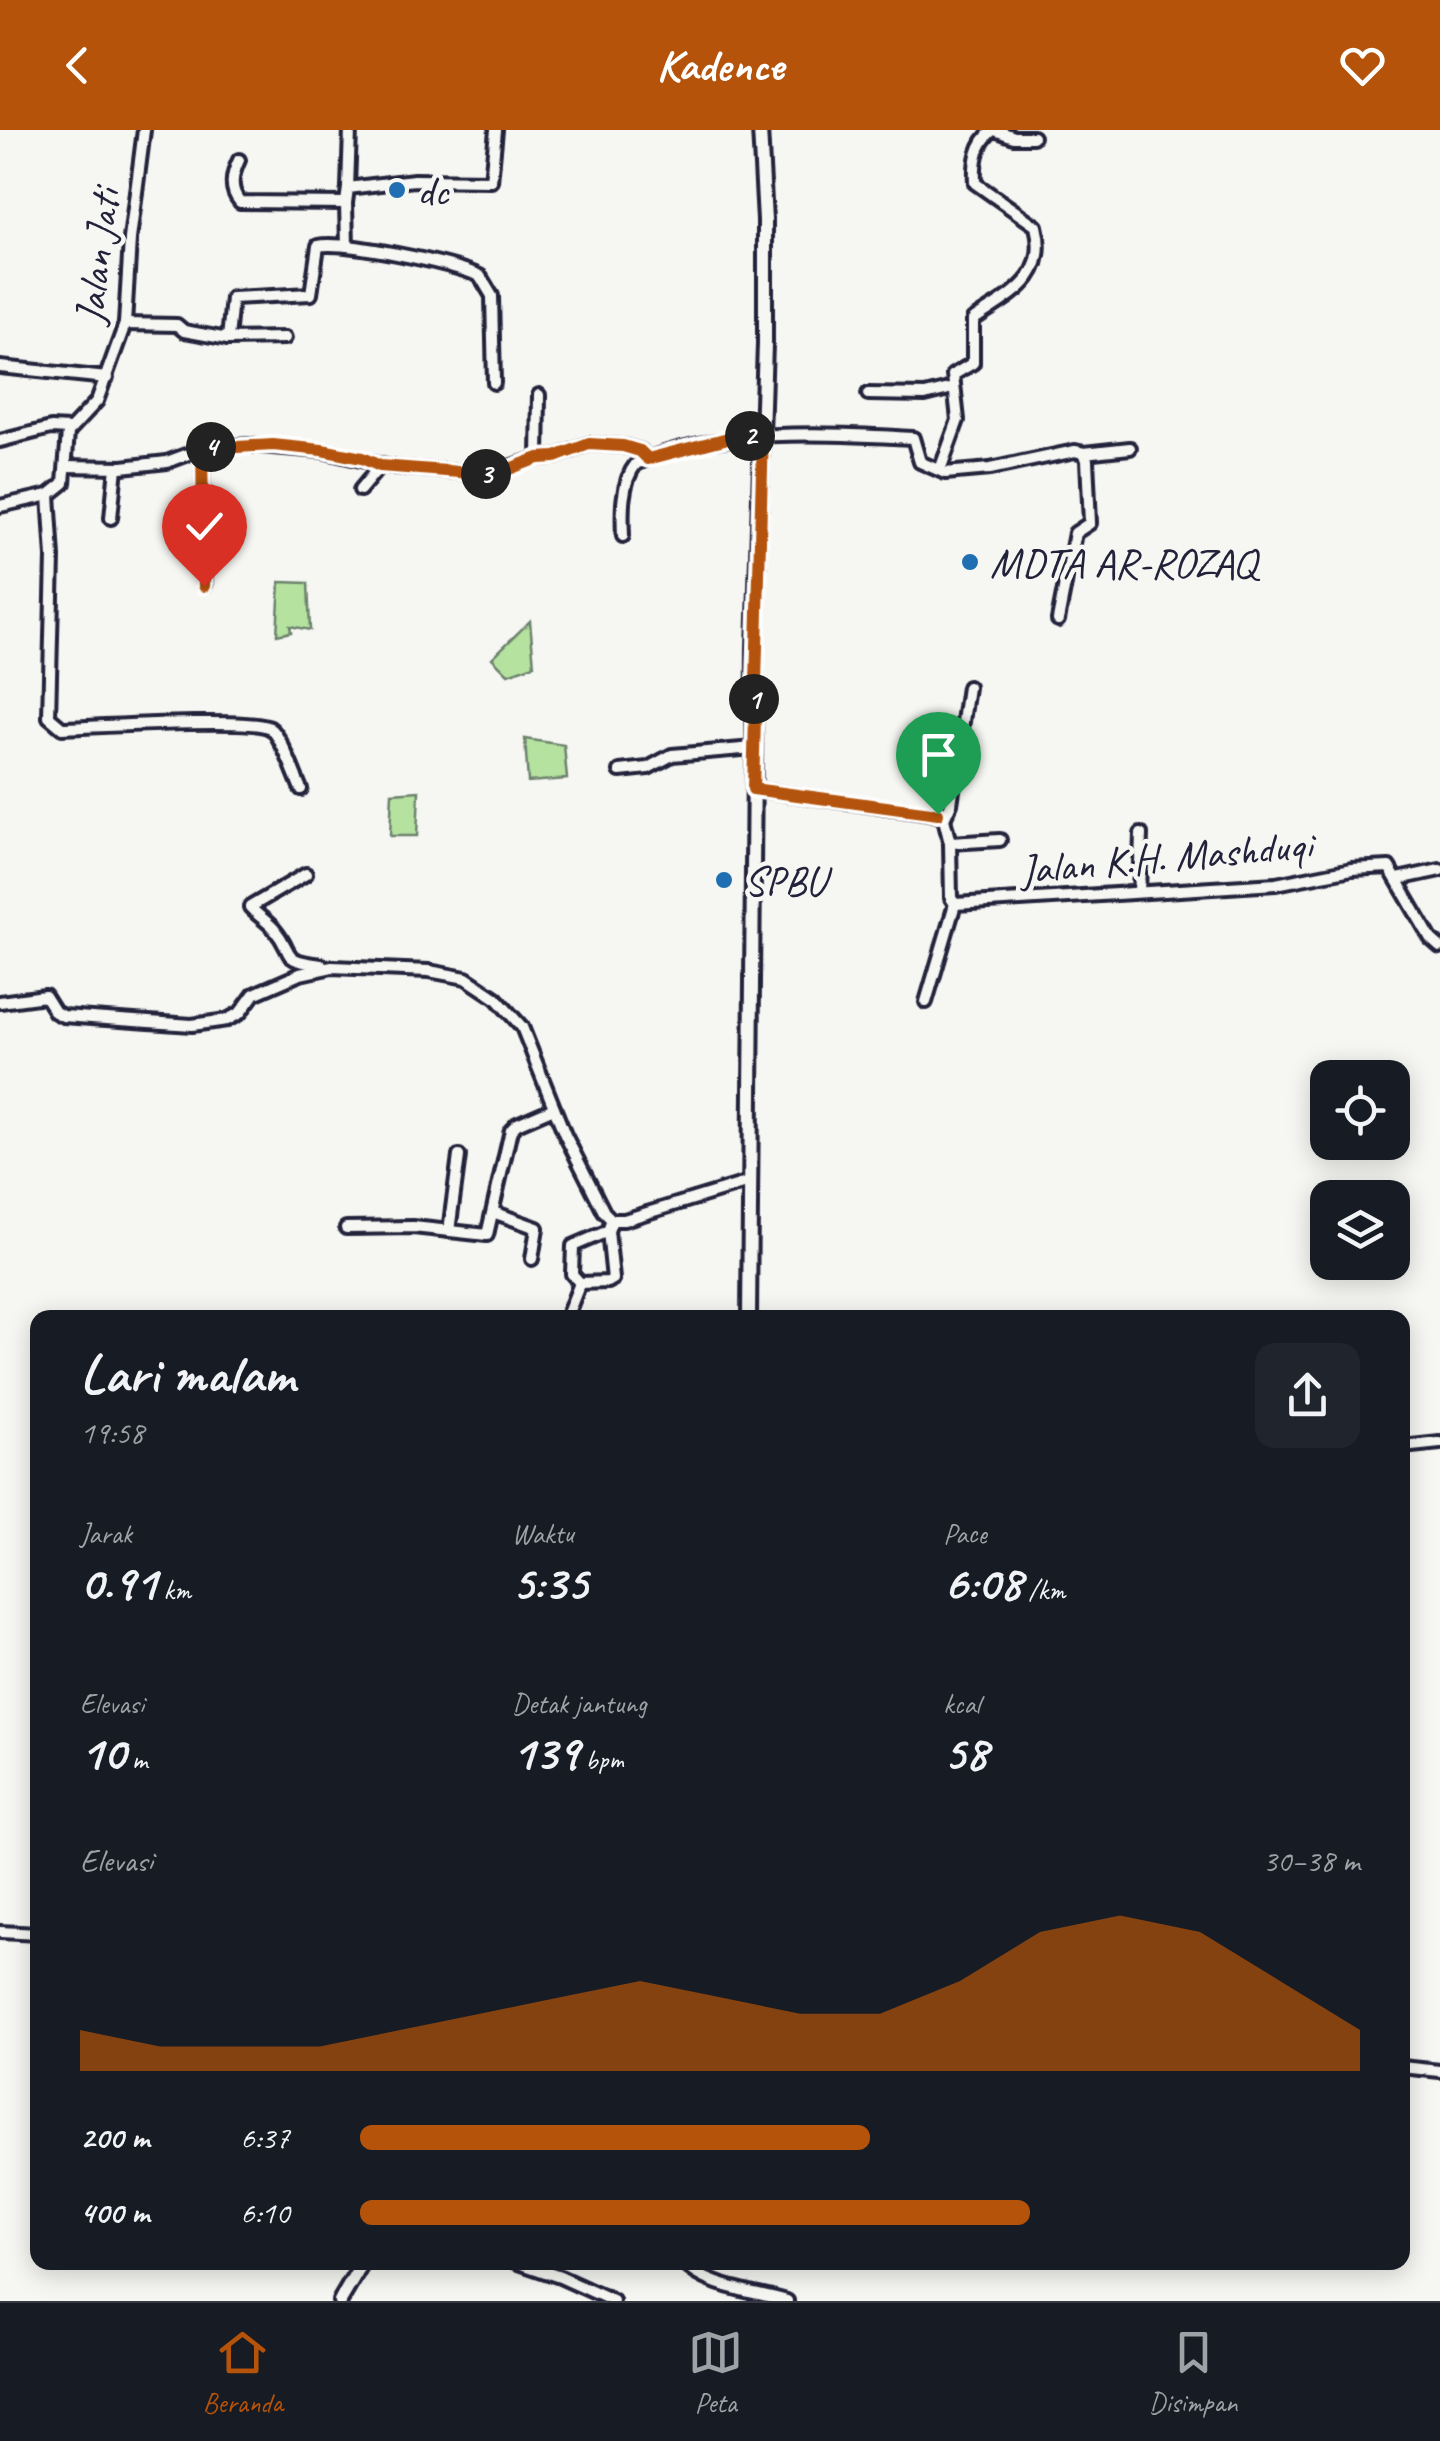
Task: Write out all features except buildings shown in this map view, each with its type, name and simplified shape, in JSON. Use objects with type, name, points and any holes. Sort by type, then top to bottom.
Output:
[{"type":"main road","points":[[748,1310],[753,789],[766,220],[760,130]]},
{"type":"main road","points":[[340,2301],[358,2270]]},
{"type":"street","name":"Jalan Jati","points":[[69,428],[96,401],[126,324],[130,239],[144,130]]},
{"type":"street","points":[[347,246],[350,130]]},
{"type":"street","points":[[348,188],[414,180],[491,180],[496,130]]},
{"type":"street","points":[[940,470],[958,420],[953,375],[973,363],[974,318],[1026,285],[1036,258],[1036,226],[975,183],[974,162],[983,138],[994,130],[1014,138],[1034,137]]},
{"type":"street","points":[[239,160],[232,176],[240,202],[346,203]]},
{"type":"street","points":[[228,339],[233,297],[311,294],[318,246],[347,246],[480,276],[492,296],[494,382]]},
{"type":"street","points":[[126,324],[177,325],[184,331],[242,341],[285,338]]},
{"type":"street","points":[[0,367],[106,378]]},
{"type":"street","points":[[868,394],[925,394],[954,388]]},
{"type":"street","points":[[538,395],[538,458]]},
{"type":"street","points":[[0,441],[50,428],[69,428],[64,484],[49,495],[0,506]]},
{"type":"street","points":[[623,536],[628,472],[648,459],[728,438],[763,434],[914,438],[920,462],[945,473],[990,469],[1064,451],[1130,448]]},
{"type":"street","points":[[66,466],[168,462],[202,449],[247,445],[301,448],[362,458],[380,466],[486,474],[589,444],[623,446],[640,451],[648,459]]},
{"type":"street","points":[[202,449],[204,586]]},
{"type":"street","points":[[1058,620],[1075,532],[1090,523],[1084,453]]},
{"type":"street","points":[[111,518],[116,466]]},
{"type":"street","points":[[360,490],[380,466]]},
{"type":"street","points":[[49,495],[53,557],[48,686],[53,723],[62,728],[265,726],[274,732],[301,789]]},
{"type":"street","points":[[926,1002],[956,904],[951,898],[950,844],[944,818],[951,804],[968,687]]},
{"type":"street","points":[[620,771],[648,768],[672,755],[754,748]]},
{"type":"street","points":[[753,789],[930,811],[944,818]]},
{"type":"street","points":[[1139,892],[1141,834]]},
{"type":"street","points":[[950,844],[1000,840]]},
{"type":"street","name":"Jalan K.H. Mashduqi","points":[[956,904],[1276,884],[1375,866],[1389,867],[1398,879]]},
{"type":"street","points":[[1440,870],[1398,879],[1431,939],[1440,947]]},
{"type":"street","points":[[306,874],[250,907],[277,932],[293,960],[332,967],[430,971],[466,978],[514,1014],[610,1225],[613,1279],[580,1282]]},
{"type":"street","points":[[0,1002],[42,996],[63,1016],[192,1025],[227,1020],[240,1013],[254,994],[300,974],[332,967]]},
{"type":"street","points":[[346,1228],[414,1227],[487,1234],[511,1130],[554,1108]]},
{"type":"street","points":[[449,1231],[458,1156]]},
{"type":"street","points":[[580,1282],[572,1274],[573,1246],[610,1225],[749,1182]]},
{"type":"street","points":[[493,1212],[537,1228],[532,1259]]},
{"type":"street","points":[[569,1310],[580,1282]]},
{"type":"street","points":[[1410,1447],[1440,1443]]},
{"type":"street","points":[[0,1932],[30,1934]]},
{"type":"street","points":[[1410,2068],[1440,2071]]},
{"type":"street","points":[[539,2270],[613,2301]]},
{"type":"street","points":[[691,2270],[785,2301]]},
{"type":"green space","points":[[280,582],[308,583],[310,630],[290,626],[291,632],[277,635]]},
{"type":"green space","points":[[530,621],[534,665],[508,674],[492,658]]},
{"type":"green space","points":[[525,739],[564,745],[567,779],[528,782]]},
{"type":"green space","points":[[419,791],[417,836],[390,836],[392,793]]},
{"type":"place","name":"dc","points":[[397,190]]},
{"type":"place","name":"MDTA AR-ROZAQ","points":[[970,562]]},
{"type":"place","name":"SPBU","points":[[724,880]]},
{"type":"route","points":[[204,586],[202,449],[273,445],[322,450],[380,466],[486,474],[589,444],[623,446],[640,451],[648,459],[728,438],[763,434],[753,789],[938,814]]}]
